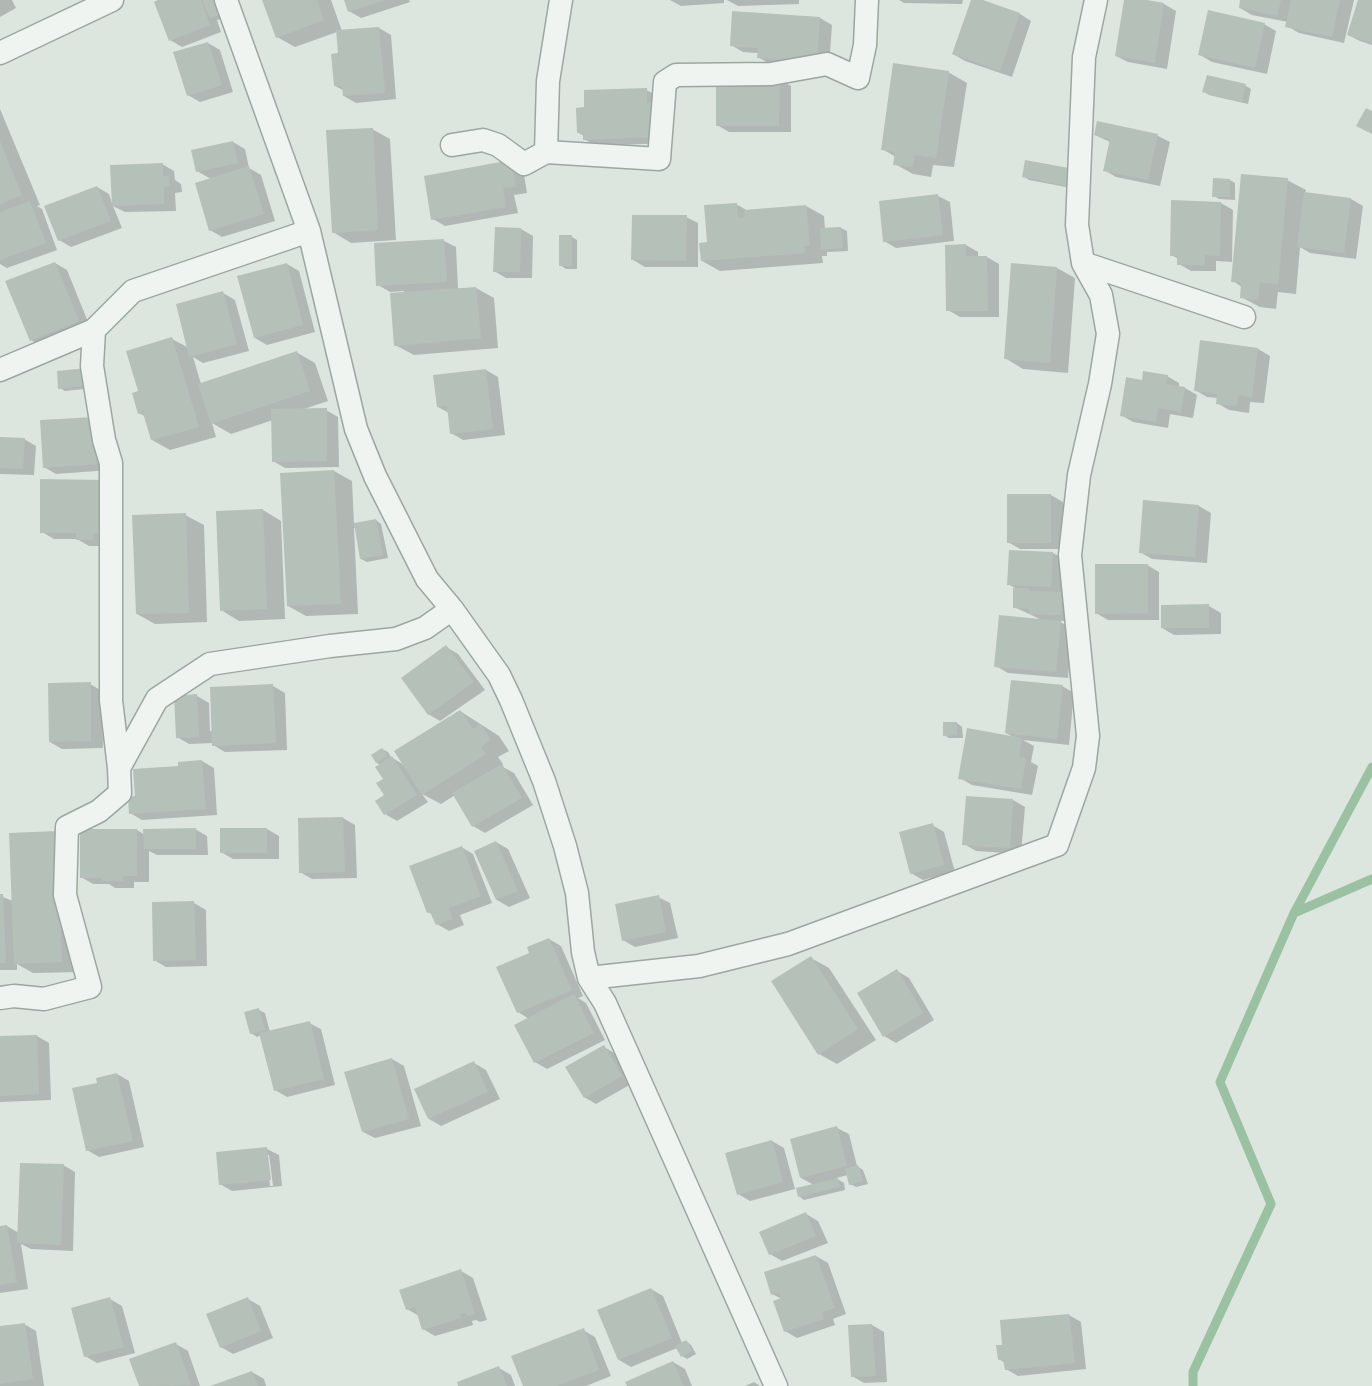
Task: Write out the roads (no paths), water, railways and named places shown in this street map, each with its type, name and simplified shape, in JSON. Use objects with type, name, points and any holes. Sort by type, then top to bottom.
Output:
[{"type":"street","points":[[0,53],[112,0]]},
{"type":"street","points":[[226,0],[309,231],[356,428],[374,476],[427,579],[452,609],[499,675],[544,781],[565,846],[577,893],[583,952],[589,978],[604,1002],[776,1386]]},
{"type":"street","points":[[546,152],[548,81],[561,0]]},
{"type":"street","points":[[452,145],[483,140],[498,145],[524,164],[546,152],[659,159],[665,82],[676,75],[771,74],[827,64],[858,78],[865,45],[867,0]]},
{"type":"street","points":[[589,978],[699,966],[788,944],[1057,845],[1084,768],[1088,736],[1070,555],[1079,475],[1100,384],[1108,334],[1101,295],[1083,263],[1078,225],[1084,57],[1096,0]]},
{"type":"street","points":[[0,370],[94,330],[133,292],[309,231]]},
{"type":"street","points":[[1083,263],[1244,317]]},
{"type":"street","points":[[0,998],[14,996],[44,999],[90,987],[65,895],[67,827],[99,811],[120,793],[111,700],[111,462],[104,440],[92,366],[94,330]]},
{"type":"street","points":[[119,768],[156,699],[210,664],[330,646],[396,639],[425,628],[452,609]]},
{"type":"waterway","points":[[1193,1386],[1193,1372],[1271,1204],[1220,1082],[1294,913],[1372,767]]},
{"type":"waterway","points":[[1294,913],[1372,879]]}]
